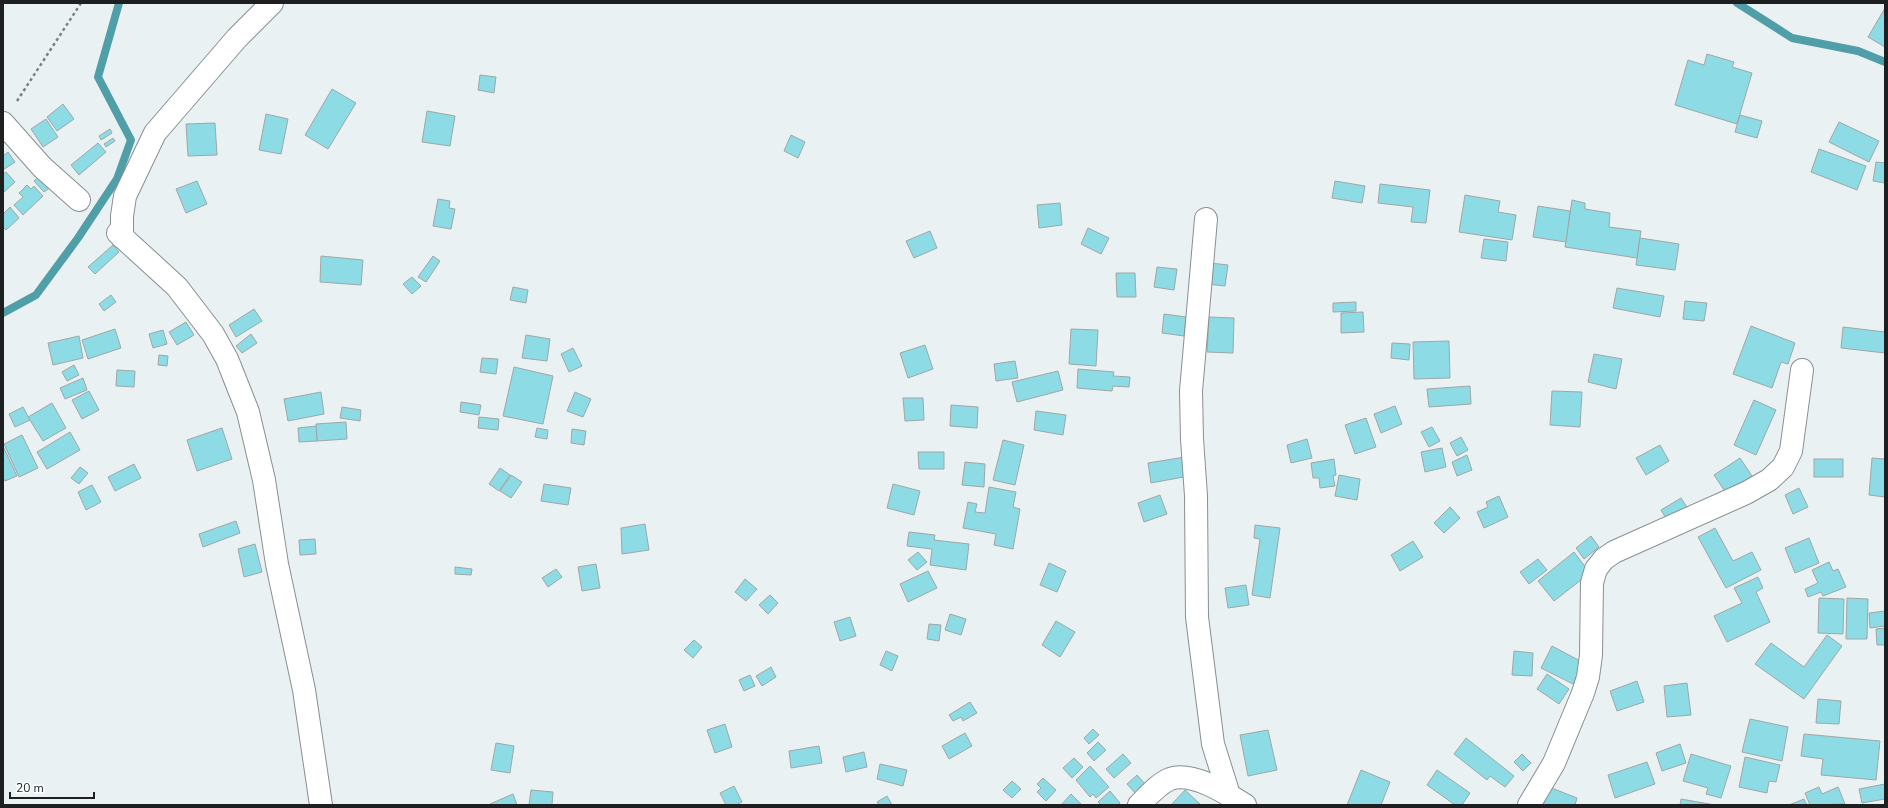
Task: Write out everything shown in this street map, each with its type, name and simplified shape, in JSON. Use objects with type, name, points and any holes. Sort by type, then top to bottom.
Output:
[{"type":"street","points":[[272,3],[236,38],[155,133],[125,196],[120,235],[177,287],[213,334],[227,359],[248,412],[264,480],[277,564],[304,690],[321,805]]},
{"type":"street","points":[[3,123],[42,167],[79,200]]},
{"type":"street","points":[[1206,219],[1191,391],[1192,439],[1196,496],[1197,617],[1212,744],[1237,800]]},
{"type":"street","points":[[1529,805],[1554,763],[1588,677],[1592,583],[1596,569],[1604,559],[1614,552],[1746,492],[1769,480],[1783,467],[1791,452],[1802,370]]},
{"type":"street","points":[[1138,805],[1159,786],[1170,779],[1183,777],[1198,780],[1237,800]]},
{"type":"path","points":[[3,123],[81,3]]},
{"type":"building","points":[[1885,8],[1885,47],[1868,37]]},
{"type":"building","points":[[1707,54],[1734,62],[1732,67],[1752,73],[1737,124],[1675,105],[1688,60],[1704,65]]},
{"type":"building","points":[[480,75],[496,77],[494,93],[478,90]]},
{"type":"building","points":[[332,89],[356,103],[328,149],[305,135]]},
{"type":"building","points":[[63,104],[74,119],[57,131],[47,117]]},
{"type":"building","points":[[427,111],[455,116],[450,146],[422,142]]},
{"type":"building","points":[[266,114],[288,119],[281,154],[259,150]]},
{"type":"building","points":[[1740,115],[1762,121],[1757,138],[1735,132]]},
{"type":"building","points":[[46,119],[58,137],[43,147],[31,129]]},
{"type":"building","points":[[1839,122],[1879,141],[1869,162],[1829,142]]},
{"type":"building","points":[[215,123],[217,155],[188,156],[186,124]]},
{"type":"building","points":[[110,129],[112,133],[101,140],[99,136]]},
{"type":"building","points":[[791,135],[805,142],[798,158],[784,151]]},
{"type":"building","points":[[113,138],[115,141],[106,147],[104,144]]},
{"type":"building","points":[[98,143],[106,152],[79,175],[71,165]]},
{"type":"building","points":[[1819,149],[1866,166],[1857,190],[1811,172]]},
{"type":"building","points":[[8,152],[15,162],[3,170],[3,156]]},
{"type":"building","points":[[1876,162],[1885,163],[1885,183],[1873,181]]},
{"type":"building","points":[[6,172],[15,182],[3,193],[3,174]]},
{"type":"building","points":[[41,175],[51,187],[44,192],[34,181]]},
{"type":"building","points":[[197,181],[207,204],[186,213],[176,189]]},
{"type":"building","points":[[1335,181],[1365,186],[1362,203],[1332,198]]},
{"type":"building","points":[[1380,184],[1430,190],[1426,223],[1411,222],[1413,207],[1378,203]]},
{"type":"building","points":[[27,185],[31,189],[34,186],[43,196],[23,215],[14,205],[23,197],[19,193]]},
{"type":"building","points":[[1465,195],[1500,201],[1498,212],[1516,215],[1512,240],[1459,232]]},
{"type":"building","points":[[438,199],[450,201],[449,208],[455,209],[451,229],[433,226]]},
{"type":"building","points":[[1572,200],[1585,203],[1585,209],[1610,213],[1609,227],[1641,231],[1637,258],[1565,247]]},
{"type":"building","points":[[1060,203],[1062,225],[1039,228],[1037,205]]},
{"type":"building","points":[[1538,206],[1570,211],[1566,242],[1533,237]]},
{"type":"building","points":[[10,207],[19,218],[6,230],[3,227],[3,214]]},
{"type":"building","points":[[1088,228],[1109,238],[1101,254],[1081,244]]},
{"type":"building","points":[[930,231],[937,248],[914,258],[906,241]]},
{"type":"building","points":[[1640,238],[1679,244],[1675,270],[1636,265]]},
{"type":"building","points":[[1484,239],[1508,242],[1506,261],[1481,258]]},
{"type":"building","points":[[113,245],[119,252],[95,274],[88,267]]},
{"type":"building","points":[[321,256],[363,260],[361,285],[320,282]]},
{"type":"building","points":[[433,256],[440,261],[426,282],[418,277]]},
{"type":"building","points":[[1210,263],[1228,265],[1225,286],[1207,284]]},
{"type":"building","points":[[1157,267],[1177,269],[1174,290],[1154,287]]},
{"type":"building","points":[[1116,273],[1135,273],[1136,297],[1117,297]]},
{"type":"building","points":[[412,277],[421,286],[412,294],[403,284]]},
{"type":"building","points":[[513,287],[528,290],[526,303],[510,300]]},
{"type":"building","points":[[1617,288],[1664,296],[1660,317],[1613,308]]},
{"type":"building","points":[[111,295],[116,302],[104,311],[99,304]]},
{"type":"building","points":[[1685,301],[1707,303],[1704,321],[1683,319]]},
{"type":"building","points":[[1356,302],[1356,311],[1333,312],[1333,303]]},
{"type":"building","points":[[254,309],[262,321],[236,337],[229,325]]},
{"type":"building","points":[[1363,312],[1364,332],[1341,333],[1341,313]]},
{"type":"building","points":[[1164,314],[1186,317],[1184,336],[1162,333]]},
{"type":"building","points":[[1209,317],[1234,318],[1233,353],[1207,352]]},
{"type":"building","points":[[186,322],[194,335],[177,345],[169,332]]},
{"type":"building","points":[[1751,326],[1795,343],[1788,364],[1781,362],[1772,388],[1733,374]]},
{"type":"building","points":[[1843,327],[1885,332],[1885,353],[1841,348]]},
{"type":"building","points":[[115,329],[121,348],[88,359],[82,340]]},
{"type":"building","points":[[1071,329],[1098,330],[1096,366],[1069,364]]},
{"type":"building","points":[[163,330],[167,344],[153,348],[149,334]]},
{"type":"building","points":[[251,334],[257,343],[242,353],[236,346]]},
{"type":"building","points":[[526,335],[550,339],[547,361],[522,358]]},
{"type":"building","points":[[79,336],[83,358],[53,365],[48,343]]},
{"type":"building","points":[[1449,341],[1450,378],[1414,379],[1413,342]]},
{"type":"building","points":[[1392,343],[1410,344],[1409,360],[1391,358]]},
{"type":"building","points":[[925,345],[933,369],[908,378],[900,353]]},
{"type":"building","points":[[573,348],[582,366],[569,372],[561,354]]},
{"type":"building","points":[[1594,354],[1622,359],[1616,389],[1588,382]]},
{"type":"building","points":[[159,355],[168,356],[167,366],[158,365]]},
{"type":"building","points":[[482,358],[498,359],[496,374],[480,372]]},
{"type":"building","points":[[1015,361],[1018,378],[996,381],[994,364]]},
{"type":"building","points":[[74,365],[79,375],[67,381],[62,372]]},
{"type":"building","points":[[514,367],[553,376],[543,424],[503,416]]},
{"type":"building","points":[[1078,369],[1114,372],[1113,376],[1130,377],[1129,387],[1113,386],[1112,391],[1077,388]]},
{"type":"building","points":[[117,370],[135,371],[134,387],[116,386]]},
{"type":"building","points":[[1058,371],[1063,390],[1017,402],[1012,382]]},
{"type":"building","points":[[83,378],[87,390],[65,399],[60,388]]},
{"type":"building","points":[[1470,386],[1471,404],[1429,407],[1427,389]]},
{"type":"building","points":[[89,391],[99,410],[82,419],[72,400]]},
{"type":"building","points":[[1552,391],[1582,392],[1580,427],[1550,425]]},
{"type":"building","points":[[321,392],[324,414],[288,421],[284,399]]},
{"type":"building","points":[[575,392],[591,399],[583,417],[567,411]]},
{"type":"building","points":[[903,398],[923,398],[924,420],[905,421]]},
{"type":"building","points":[[1754,400],[1776,410],[1756,455],[1734,445]]},
{"type":"building","points":[[461,402],[481,405],[479,415],[460,412]]},
{"type":"building","points":[[52,403],[66,428],[43,441],[28,417]]},
{"type":"building","points":[[951,405],[978,407],[977,428],[950,426]]},
{"type":"building","points":[[1395,406],[1402,424],[1381,433],[1374,414]]},
{"type":"building","points":[[23,407],[30,420],[15,427],[9,414]]},
{"type":"building","points":[[342,407],[361,410],[360,421],[340,418]]},
{"type":"building","points":[[1036,411],[1066,415],[1063,435],[1034,430]]},
{"type":"building","points":[[479,417],[499,419],[498,430],[478,428]]},
{"type":"building","points":[[1366,418],[1376,447],[1355,454],[1345,425]]},
{"type":"building","points":[[346,422],[347,439],[317,441],[316,424]]},
{"type":"building","points":[[316,426],[317,441],[299,442],[298,428]]},
{"type":"building","points":[[1432,427],[1440,441],[1429,447],[1421,432]]},
{"type":"building","points":[[222,428],[232,459],[197,471],[187,440]]},
{"type":"building","points":[[537,428],[548,430],[547,439],[535,437]]},
{"type":"building","points":[[572,429],[586,431],[584,445],[571,443]]},
{"type":"building","points":[[70,432],[80,450],[47,469],[37,452]]},
{"type":"building","points":[[22,435],[38,468],[19,477],[4,444]]},
{"type":"building","points":[[1461,437],[1468,450],[1457,456],[1450,443]]},
{"type":"building","points":[[1307,439],[1312,458],[1291,463],[1287,445]]},
{"type":"building","points":[[1003,440],[1024,445],[1015,485],[993,480]]},
{"type":"building","points":[[1660,445],[1669,461],[1646,475],[1636,458]]},
{"type":"building","points":[[3,446],[17,476],[5,481],[3,478]]},
{"type":"building","points":[[1442,448],[1446,467],[1425,472],[1421,452]]},
{"type":"building","points":[[918,452],[944,452],[944,469],[919,469]]},
{"type":"building","points":[[1467,455],[1472,470],[1457,476],[1452,462]]},
{"type":"building","points":[[1185,457],[1189,476],[1151,483],[1148,463]]},
{"type":"building","points":[[1740,458],[1752,476],[1726,493],[1714,475]]},
{"type":"building","points":[[1872,458],[1885,459],[1885,497],[1869,495]]},
{"type":"building","points":[[1334,459],[1336,475],[1333,476],[1335,486],[1320,488],[1319,478],[1313,478],[1311,463]]},
{"type":"building","points":[[1814,459],[1843,459],[1843,477],[1814,477]]},
{"type":"building","points":[[965,462],[985,464],[984,487],[962,485]]},
{"type":"building","points":[[134,464],[141,478],[115,491],[108,477]]},
{"type":"building","points":[[80,467],[88,473],[79,484],[71,478]]},
{"type":"building","points":[[500,468],[510,475],[499,491],[489,484]]},
{"type":"building","points":[[511,475],[522,482],[511,498],[500,491]]},
{"type":"building","points":[[1339,475],[1360,479],[1357,500],[1335,496]]},
{"type":"building","points":[[544,484],[571,488],[568,505],[541,501]]},
{"type":"building","points":[[893,484],[920,491],[914,515],[887,508]]},
{"type":"building","points":[[92,485],[101,502],[86,510],[78,492]]},
{"type":"building","points":[[989,487],[1016,492],[1013,507],[1020,509],[1013,549],[994,545],[996,534],[963,528],[968,502],[977,504],[975,512],[985,513]]},
{"type":"building","points":[[1799,488],[1808,507],[1793,514],[1785,495]]},
{"type":"building","points":[[1160,495],[1167,514],[1144,522],[1138,503]]},
{"type":"building","points":[[1499,496],[1508,517],[1484,528],[1477,512],[1488,507],[1486,502]]},
{"type":"building","points":[[1681,498],[1690,512],[1670,525],[1661,510]]},
{"type":"building","points":[[1450,507],[1460,518],[1444,533],[1434,523]]},
{"type":"building","points":[[236,521],[240,533],[203,547],[199,534]]},
{"type":"building","points":[[645,524],[649,550],[622,554],[621,528]]},
{"type":"building","points":[[1255,525],[1280,528],[1270,598],[1252,595],[1260,539],[1254,538]]},
{"type":"building","points":[[1715,528],[1733,561],[1752,552],[1761,570],[1726,588],[1698,537]]},
{"type":"building","points":[[909,532],[935,535],[934,540],[969,544],[966,570],[930,565],[932,549],[907,546]]},
{"type":"building","points":[[1591,536],[1599,547],[1584,559],[1576,548]]},
{"type":"building","points":[[1809,538],[1819,563],[1795,573],[1785,548]]},
{"type":"building","points":[[315,539],[316,554],[300,555],[299,540]]},
{"type":"building","points":[[1413,541],[1423,557],[1400,571],[1391,555]]},
{"type":"building","points":[[255,544],[262,572],[244,577],[238,549]]},
{"type":"building","points":[[918,552],[927,562],[917,570],[908,560]]},
{"type":"building","points":[[1574,552],[1590,573],[1554,601],[1538,581]]},
{"type":"building","points":[[1538,559],[1547,570],[1529,584],[1520,572]]},
{"type":"building","points":[[1829,562],[1833,571],[1838,569],[1846,587],[1823,596],[1821,592],[1808,597],[1805,589],[1818,583],[1812,570]]},
{"type":"building","points":[[1049,563],[1066,571],[1057,592],[1040,585]]},
{"type":"building","points":[[596,564],[600,588],[582,591],[578,567]]},
{"type":"building","points":[[455,567],[472,569],[471,575],[455,574]]},
{"type":"building","points":[[556,569],[562,577],[548,587],[542,578]]},
{"type":"building","points":[[928,571],[937,588],[908,602],[900,584]]},
{"type":"building","points":[[1758,577],[1763,588],[1756,592],[1770,622],[1727,642],[1714,616],[1742,603],[1734,588]]},
{"type":"building","points":[[745,579],[757,589],[746,601],[735,592]]},
{"type":"building","points":[[1246,585],[1249,605],[1228,608],[1225,588]]},
{"type":"building","points":[[770,595],[778,603],[768,614],[759,605]]},
{"type":"building","points":[[1819,598],[1844,599],[1843,634],[1818,633]]},
{"type":"building","points":[[1847,598],[1868,599],[1867,639],[1846,639]]},
{"type":"building","points":[[1885,611],[1885,626],[1870,628],[1869,613]]},
{"type":"building","points":[[950,614],[966,619],[961,635],[945,630]]},
{"type":"building","points":[[850,617],[856,636],[840,641],[834,622]]},
{"type":"building","points":[[1056,621],[1075,632],[1060,657],[1042,645]]},
{"type":"building","points":[[929,624],[941,625],[939,641],[927,639]]},
{"type":"building","points":[[1885,628],[1885,645],[1877,645],[1876,629]]},
{"type":"building","points":[[1827,635],[1842,646],[1804,699],[1755,664],[1771,643],[1804,667]]},
{"type":"building","points":[[694,640],[702,647],[693,658],[684,650]]},
{"type":"building","points":[[1552,646],[1584,663],[1573,684],[1541,668]]},
{"type":"building","points":[[886,651],[898,656],[892,671],[880,665]]},
{"type":"building","points":[[1514,651],[1533,653],[1532,676],[1512,675]]},
{"type":"building","points":[[771,667],[776,677],[762,686],[756,676]]},
{"type":"building","points":[[1547,674],[1569,689],[1559,704],[1537,689]]},
{"type":"building","points":[[750,675],[755,686],[744,691],[739,680]]},
{"type":"building","points":[[1637,681],[1644,702],[1617,711],[1610,691]]},
{"type":"building","points":[[1687,683],[1691,715],[1667,717],[1664,686]]},
{"type":"building","points":[[1818,699],[1841,701],[1839,724],[1816,723]]},
{"type":"building","points":[[970,702],[977,713],[963,721],[961,717],[953,721],[949,715]]},
{"type":"building","points":[[1750,719],[1788,727],[1782,761],[1742,752]]},
{"type":"building","points":[[725,724],[732,747],[715,753],[707,730]]},
{"type":"building","points":[[1093,729],[1099,735],[1089,744],[1084,738]]},
{"type":"building","points":[[1268,730],[1277,770],[1248,776],[1240,735]]},
{"type":"building","points":[[965,733],[972,746],[949,759],[942,746]]},
{"type":"building","points":[[1804,734],[1880,741],[1876,780],[1821,775],[1823,759],[1801,756]]},
{"type":"building","points":[[1466,738],[1514,776],[1505,787],[1490,776],[1487,780],[1454,754]]},
{"type":"building","points":[[1098,742],[1106,750],[1094,761],[1087,753]]},
{"type":"building","points":[[496,743],[514,746],[510,773],[491,770]]},
{"type":"building","points":[[1680,744],[1686,763],[1662,771],[1656,753]]},
{"type":"building","points":[[819,746],[822,763],[791,768],[789,751]]},
{"type":"building","points":[[864,752],[867,767],[846,772],[843,757]]},
{"type":"building","points":[[1123,754],[1131,763],[1114,778],[1106,769]]},
{"type":"building","points":[[1522,754],[1531,763],[1523,771],[1514,762]]},
{"type":"building","points":[[1691,754],[1731,766],[1721,798],[1706,794],[1708,788],[1683,781]]},
{"type":"building","points":[[1745,757],[1780,765],[1776,782],[1769,781],[1767,793],[1739,787]]},
{"type":"building","points":[[1074,758],[1083,767],[1072,778],[1063,768]]},
{"type":"building","points":[[1647,762],[1655,784],[1615,798],[1608,775]]},
{"type":"building","points":[[880,764],[907,770],[903,786],[877,779]]},
{"type":"building","points":[[1090,766],[1109,787],[1096,798],[1093,794],[1090,797],[1076,780]]},
{"type":"building","points":[[1361,770],[1390,782],[1381,805],[1347,805]]},
{"type":"building","points":[[1437,770],[1470,793],[1462,805],[1455,805],[1427,785]]},
{"type":"building","points":[[1137,775],[1146,785],[1136,794],[1127,784]]},
{"type":"building","points":[[1043,778],[1056,790],[1046,801],[1037,792],[1041,788],[1037,784]]},
{"type":"building","points":[[1012,781],[1021,789],[1012,798],[1003,790]]},
{"type":"building","points":[[1885,784],[1885,799],[1862,803],[1859,789]]},
{"type":"building","points":[[734,786],[742,802],[736,805],[726,805],[720,793]]},
{"type":"building","points":[[1549,787],[1577,798],[1575,805],[1543,805]]},
{"type":"building","points":[[1819,787],[1822,794],[1838,787],[1845,804],[1810,805],[1805,793]]},
{"type":"building","points":[[531,790],[553,792],[552,805],[529,805]]},
{"type":"building","points":[[1185,790],[1201,805],[1171,805]]},
{"type":"building","points":[[1110,791],[1120,803],[1118,805],[1101,805],[1098,802]]},
{"type":"building","points":[[513,794],[517,805],[490,804]]},
{"type":"building","points":[[1071,794],[1081,804],[1061,805]]},
{"type":"building","points":[[887,796],[892,805],[879,805],[877,802]]},
{"type":"building","points":[[1681,799],[1715,805],[1680,805]]},
{"type":"building","points":[[1804,799],[1807,805],[1789,805]]},
{"type":"waterway","points":[[3,313],[36,295],[78,238],[117,179],[131,140],[98,77],[119,3]]},
{"type":"waterway","points":[[1737,3],[1792,38],[1858,51],[1885,62]]}]
